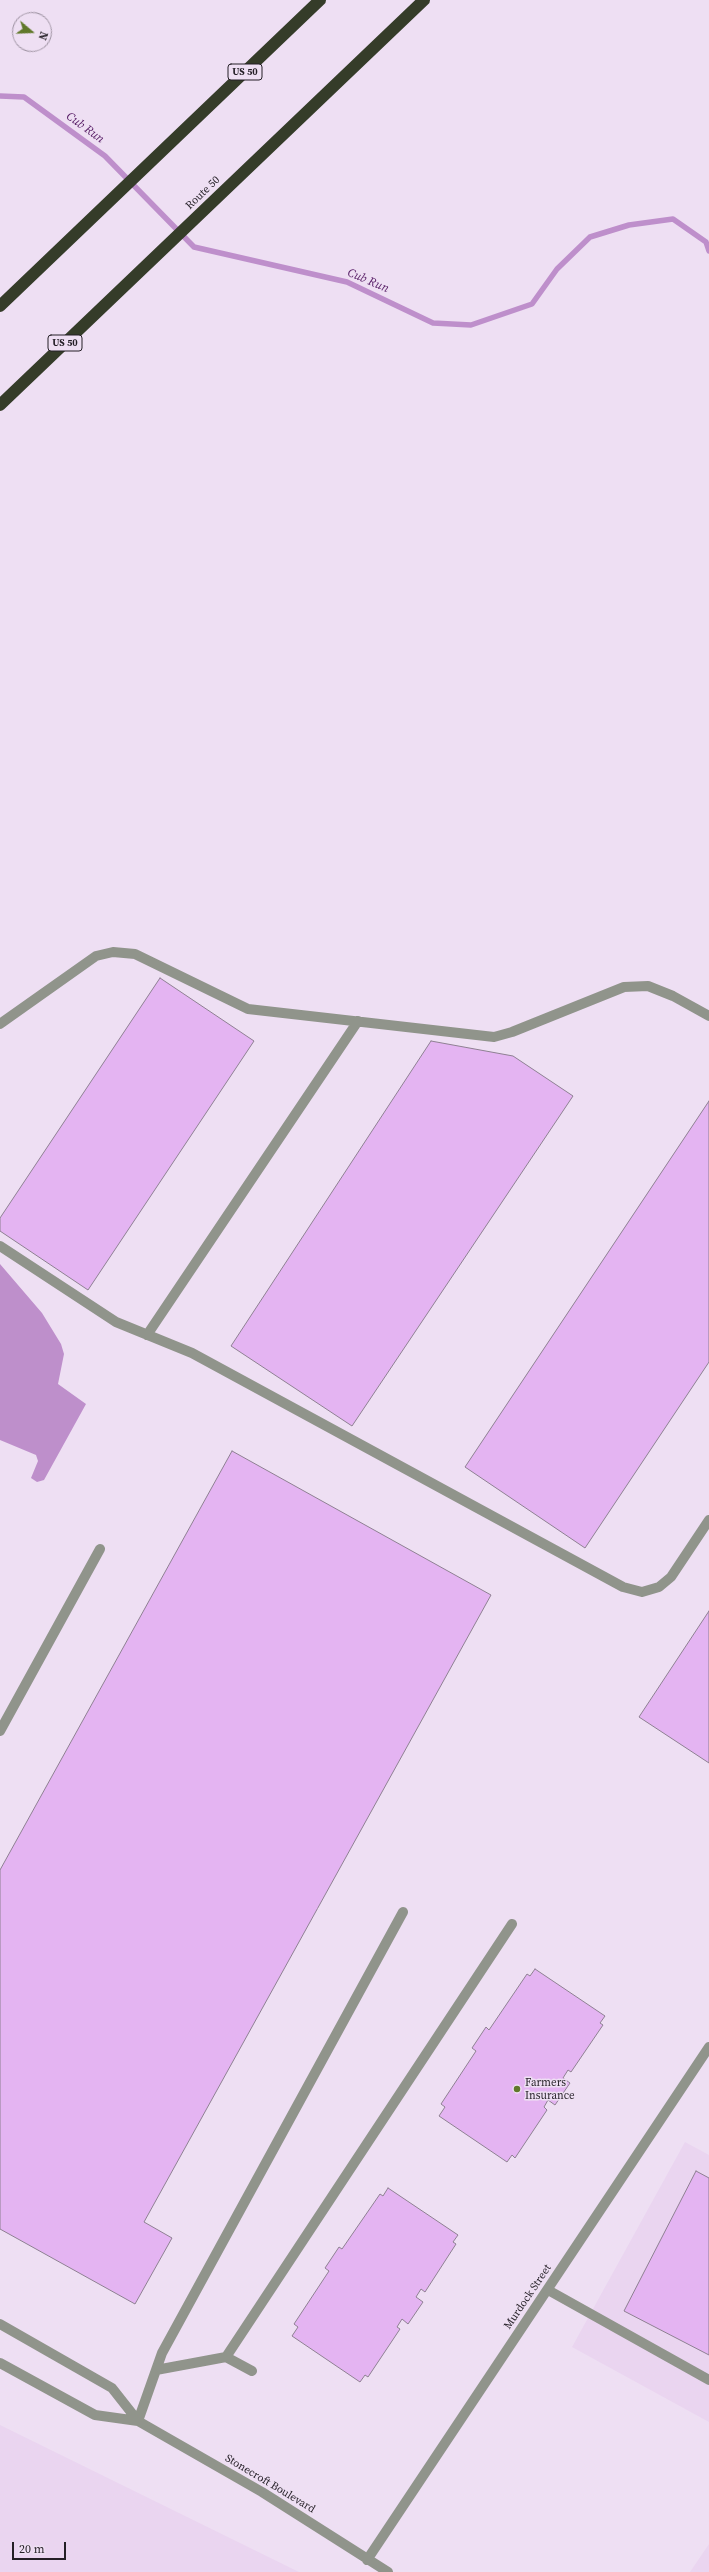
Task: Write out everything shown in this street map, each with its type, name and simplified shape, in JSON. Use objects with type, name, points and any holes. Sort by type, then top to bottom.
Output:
[{"type":"highway","name":"US 50","points":[[0,306],[320,0]]},
{"type":"highway","name":"Route 50","points":[[0,405],[424,0]]},
{"type":"street","points":[[0,1024],[96,956],[113,952],[135,954],[248,1008],[494,1037],[512,1032],[624,987],[648,986],[674,996],[709,1016]]},
{"type":"street","points":[[147,1335],[358,1021]]},
{"type":"street","points":[[0,1246],[116,1322],[192,1353],[623,1587],[642,1592],[659,1587],[671,1577],[709,1520]]},
{"type":"street","points":[[0,1731],[100,1549]]},
{"type":"street","points":[[138,2421],[162,2353],[403,1912]]},
{"type":"street","points":[[226,2357],[512,1924]]},
{"type":"street","name":"Murdock Street","points":[[367,2560],[709,2047]]},
{"type":"street","points":[[548,2290],[709,2380]]},
{"type":"street","name":"Stonecroft Boulevard","points":[[0,2324],[112,2388],[138,2421]]},
{"type":"street","points":[[156,2370],[226,2357],[252,2371]]},
{"type":"street","name":"Stonecroft Boulevard","points":[[0,2363],[95,2415],[138,2421],[262,2492],[388,2572]]},
{"type":"shaded area","points":[[0,1264],[42,1313],[61,1344],[64,1354],[58,1384],[86,1404],[44,1480],[37,1482],[31,1478],[38,1461],[36,1455],[0,1440]]},
{"type":"shaded area","points":[[685,2142],[709,2155],[709,2422],[572,2347]]},
{"type":"shaded area","points":[[0,2425],[299,2572],[0,2572]]},
{"type":"shaded area","points":[[709,2544],[709,2572],[690,2572]]},
{"type":"building","points":[[160,978],[254,1041],[88,1290],[0,1231],[0,1218]]},
{"type":"building","points":[[431,1041],[513,1056],[573,1096],[352,1426],[231,1346]]},
{"type":"building","points":[[709,1101],[709,1362],[585,1548],[465,1467]]},
{"type":"building","points":[[232,1451],[491,1595],[144,2222],[172,2238],[135,2304],[0,2229],[0,1870]]},
{"type":"building","points":[[709,1611],[709,1763],[639,1717]]},
{"type":"building","points":[[535,1969],[605,2016],[600,2023],[603,2025],[571,2072],[568,2070],[563,2078],[570,2083],[555,2105],[548,2100],[544,2107],[547,2110],[515,2158],[512,2155],[507,2162],[439,2116],[445,2107],[441,2104],[476,2051],[472,2048],[486,2027],[489,2030],[527,1974],[530,1976]]},
{"type":"building","points":[[696,2171],[709,2178],[709,2355],[624,2311]]},
{"type":"building","points":[[388,2188],[458,2235],[453,2242],[456,2244],[425,2292],[421,2289],[416,2297],[423,2302],[408,2324],[402,2319],[397,2327],[400,2329],[368,2377],[365,2375],[360,2382],[292,2336],[298,2327],[294,2324],[329,2271],[325,2268],[339,2247],[342,2249],[380,2194],[383,2196]]},
{"type":"waterway","name":"Cub Run","points":[[0,96],[24,97],[105,156],[194,247],[347,282],[433,323],[471,325],[532,304],[557,269],[590,237],[629,225],[673,219],[706,242],[709,251]]},
{"type":"place","name":"Farmers Insurance","points":[[517,2089]]}]
